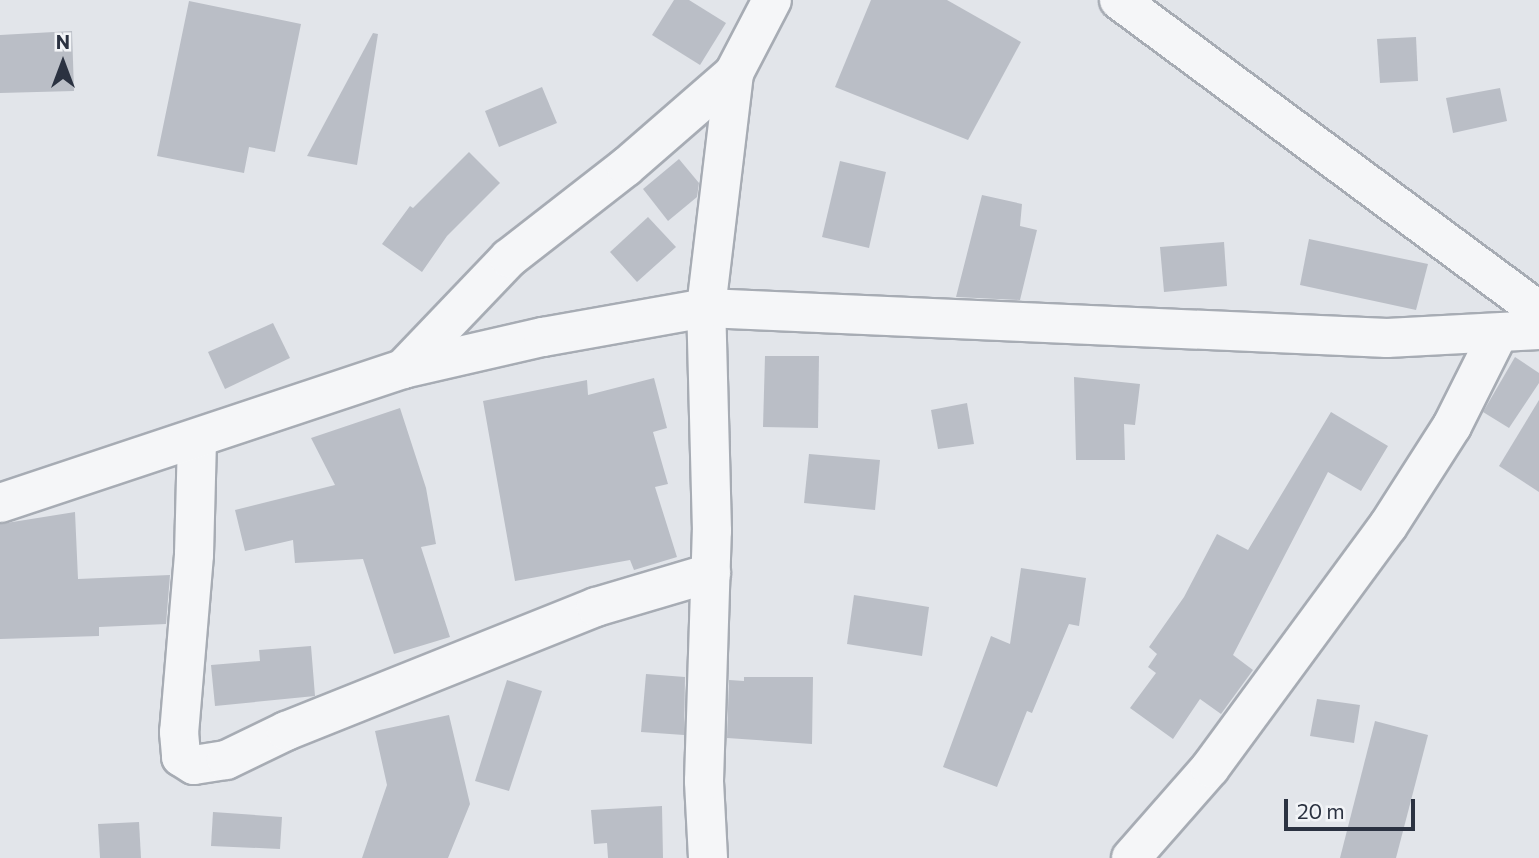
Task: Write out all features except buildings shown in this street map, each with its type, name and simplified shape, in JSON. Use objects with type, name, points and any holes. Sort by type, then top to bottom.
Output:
[{"type":"street","points":[[708,858],[704,781],[711,573],[706,308],[734,73],[772,0]]},
{"type":"street","points":[[1119,0],[1539,311]]},
{"type":"street","points":[[403,369],[509,257],[626,167],[734,73]]},
{"type":"street","points":[[0,503],[197,440],[403,369],[543,337],[706,308],[1387,338],[1539,330]]},
{"type":"street","points":[[1131,858],[1210,768],[1388,526],[1452,426],[1497,334]]},
{"type":"street","points":[[197,440],[194,555],[179,732],[181,757],[194,765],[226,760],[286,731],[596,607],[711,573]]}]
